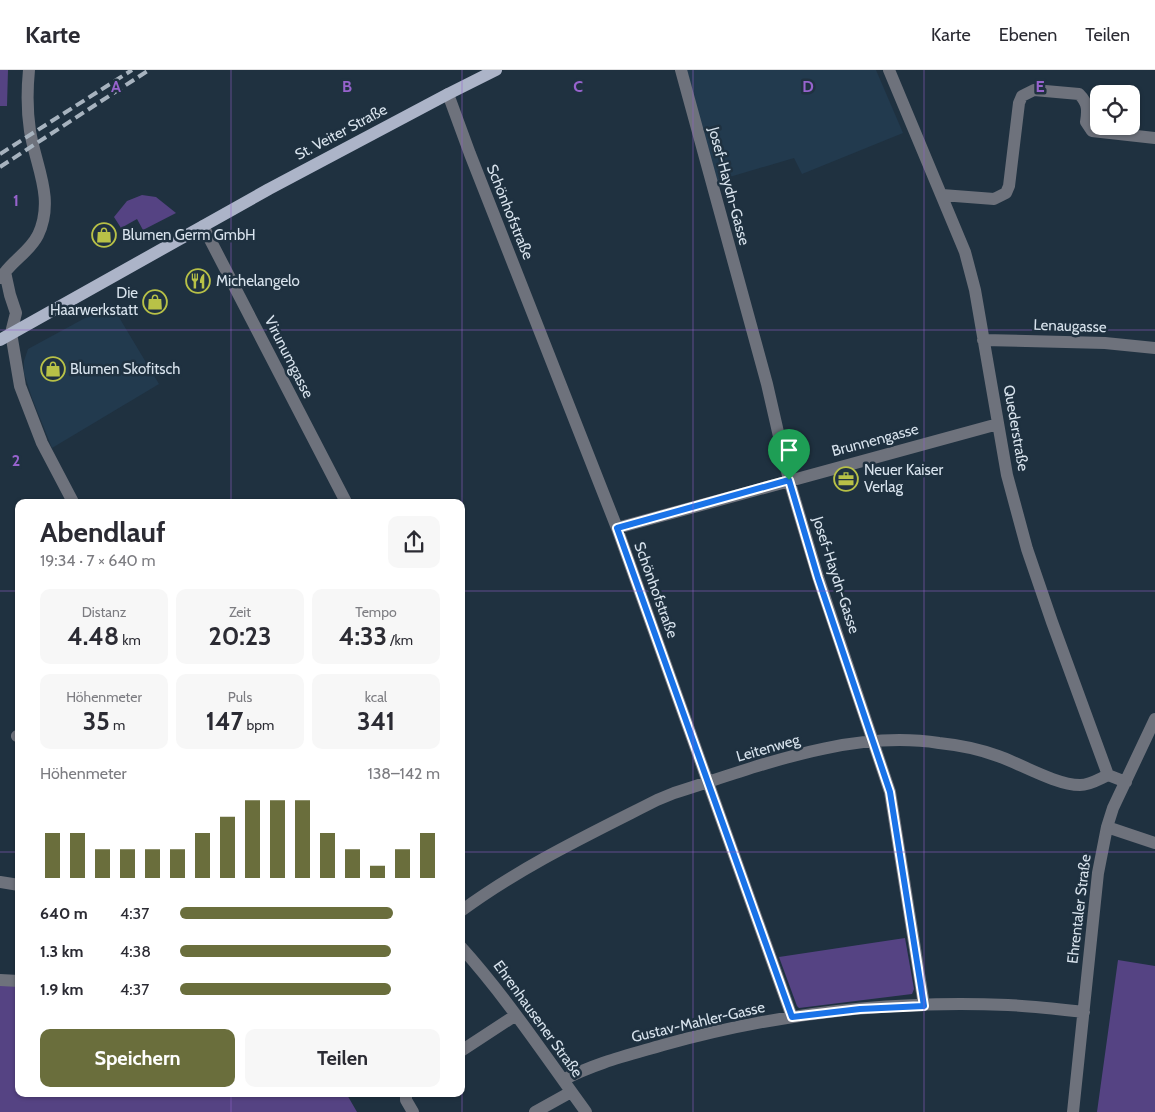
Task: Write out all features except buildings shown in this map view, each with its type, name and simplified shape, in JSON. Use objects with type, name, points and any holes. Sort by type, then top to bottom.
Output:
[{"type":"main road","name":"St. Veiter Straße","points":[[4,333],[496,70]]},
{"type":"street","points":[[29,70],[27,89],[29,123],[43,176],[46,207],[38,236],[28,250],[9,266],[2,276],[16,313],[4,333],[13,353],[24,400],[49,459],[71,499]]},
{"type":"street","name":"Josef-Haydn-Gasse","points":[[681,70],[766,384],[789,480],[818,578],[890,792],[924,1006]]},
{"type":"street","name":"Quederstraße","points":[[889,70],[965,252],[984,340],[1007,474],[1027,549],[1108,775]]},
{"type":"street","points":[[942,194],[994,199],[1006,194],[1009,186],[1019,103],[1022,96],[1034,90],[1079,94],[1085,100],[1088,108],[1086,122],[1092,131],[1155,138]]},
{"type":"street","name":"Schönhofstraße","points":[[448,94],[617,528],[792,1017]]},
{"type":"street","name":"Virunumgasse","points":[[203,226],[344,499]]},
{"type":"street","name":"Lenaugasse","points":[[984,340],[1105,343],[1155,348]]},
{"type":"street","name":"Brunnengasse","points":[[617,528],[998,424]]},
{"type":"street","name":"Ehrentaler Straße","points":[[1073,1112],[1098,873],[1113,808],[1155,719]]},
{"type":"street","name":"Leitenweg","points":[[465,909],[491,889],[553,853],[657,800],[781,759],[837,746],[874,741],[913,740],[972,749],[997,756],[1065,783],[1081,785],[1108,775]]},
{"type":"street","points":[[1108,775],[1126,782]]},
{"type":"street","points":[[1108,827],[1155,843]]},
{"type":"street","points":[[0,882],[15,884]]},
{"type":"street","name":"Ehrenhausener Straße","points":[[465,951],[516,1015],[586,1112]]},
{"type":"street","points":[[0,980],[15,981]]},
{"type":"street","name":"Gustav-Mahler-Gasse","points":[[563,1080],[595,1065],[714,1031],[792,1017],[860,1009],[924,1006],[1010,1005],[1084,1012]]},
{"type":"street","points":[[465,1048],[516,1015]]},
{"type":"street","points":[[535,1112],[571,1092]]},
{"type":"street","points":[[406,1097],[413,1112]]},
{"type":"shaded area","points":[[0,70],[8,70],[7,106],[0,106]]},
{"type":"shaded area","points":[[687,70],[876,70],[903,133],[802,174],[794,158],[716,181]]},
{"type":"shaded area","points":[[142,195],[156,197],[176,213],[143,230],[137,219],[121,228],[114,217],[127,201]]},
{"type":"shaded area","points":[[111,304],[159,384],[52,448],[24,373],[24,361],[28,349]]},
{"type":"shaded area","points":[[905,938],[914,989],[912,994],[799,1008],[797,1006],[779,957]]},
{"type":"shaded area","points":[[1118,960],[1155,966],[1155,1112],[1097,1112]]},
{"type":"shaded area","points":[[0,984],[15,985],[15,1097],[348,1097],[357,1112],[0,1112]]},
{"type":"railway","points":[[0,154],[132,70]]},
{"type":"railway","points":[[0,167],[149,70]]},
{"type":"place","name":"Blumen Germ GmbH","points":[[104,235]]},
{"type":"place","name":"Michelangelo","points":[[198,281]]},
{"type":"place","name":"Die Haarwerkstatt","points":[[155,302]]},
{"type":"place","name":"Blumen Skofitsch","points":[[53,369]]},
{"type":"place","name":"Neuer Kaiser Verlag","points":[[846,479]]},
{"type":"route","points":[[789,480],[818,578],[890,792],[924,1006],[836,1011],[792,1017],[617,528],[789,480]]}]
